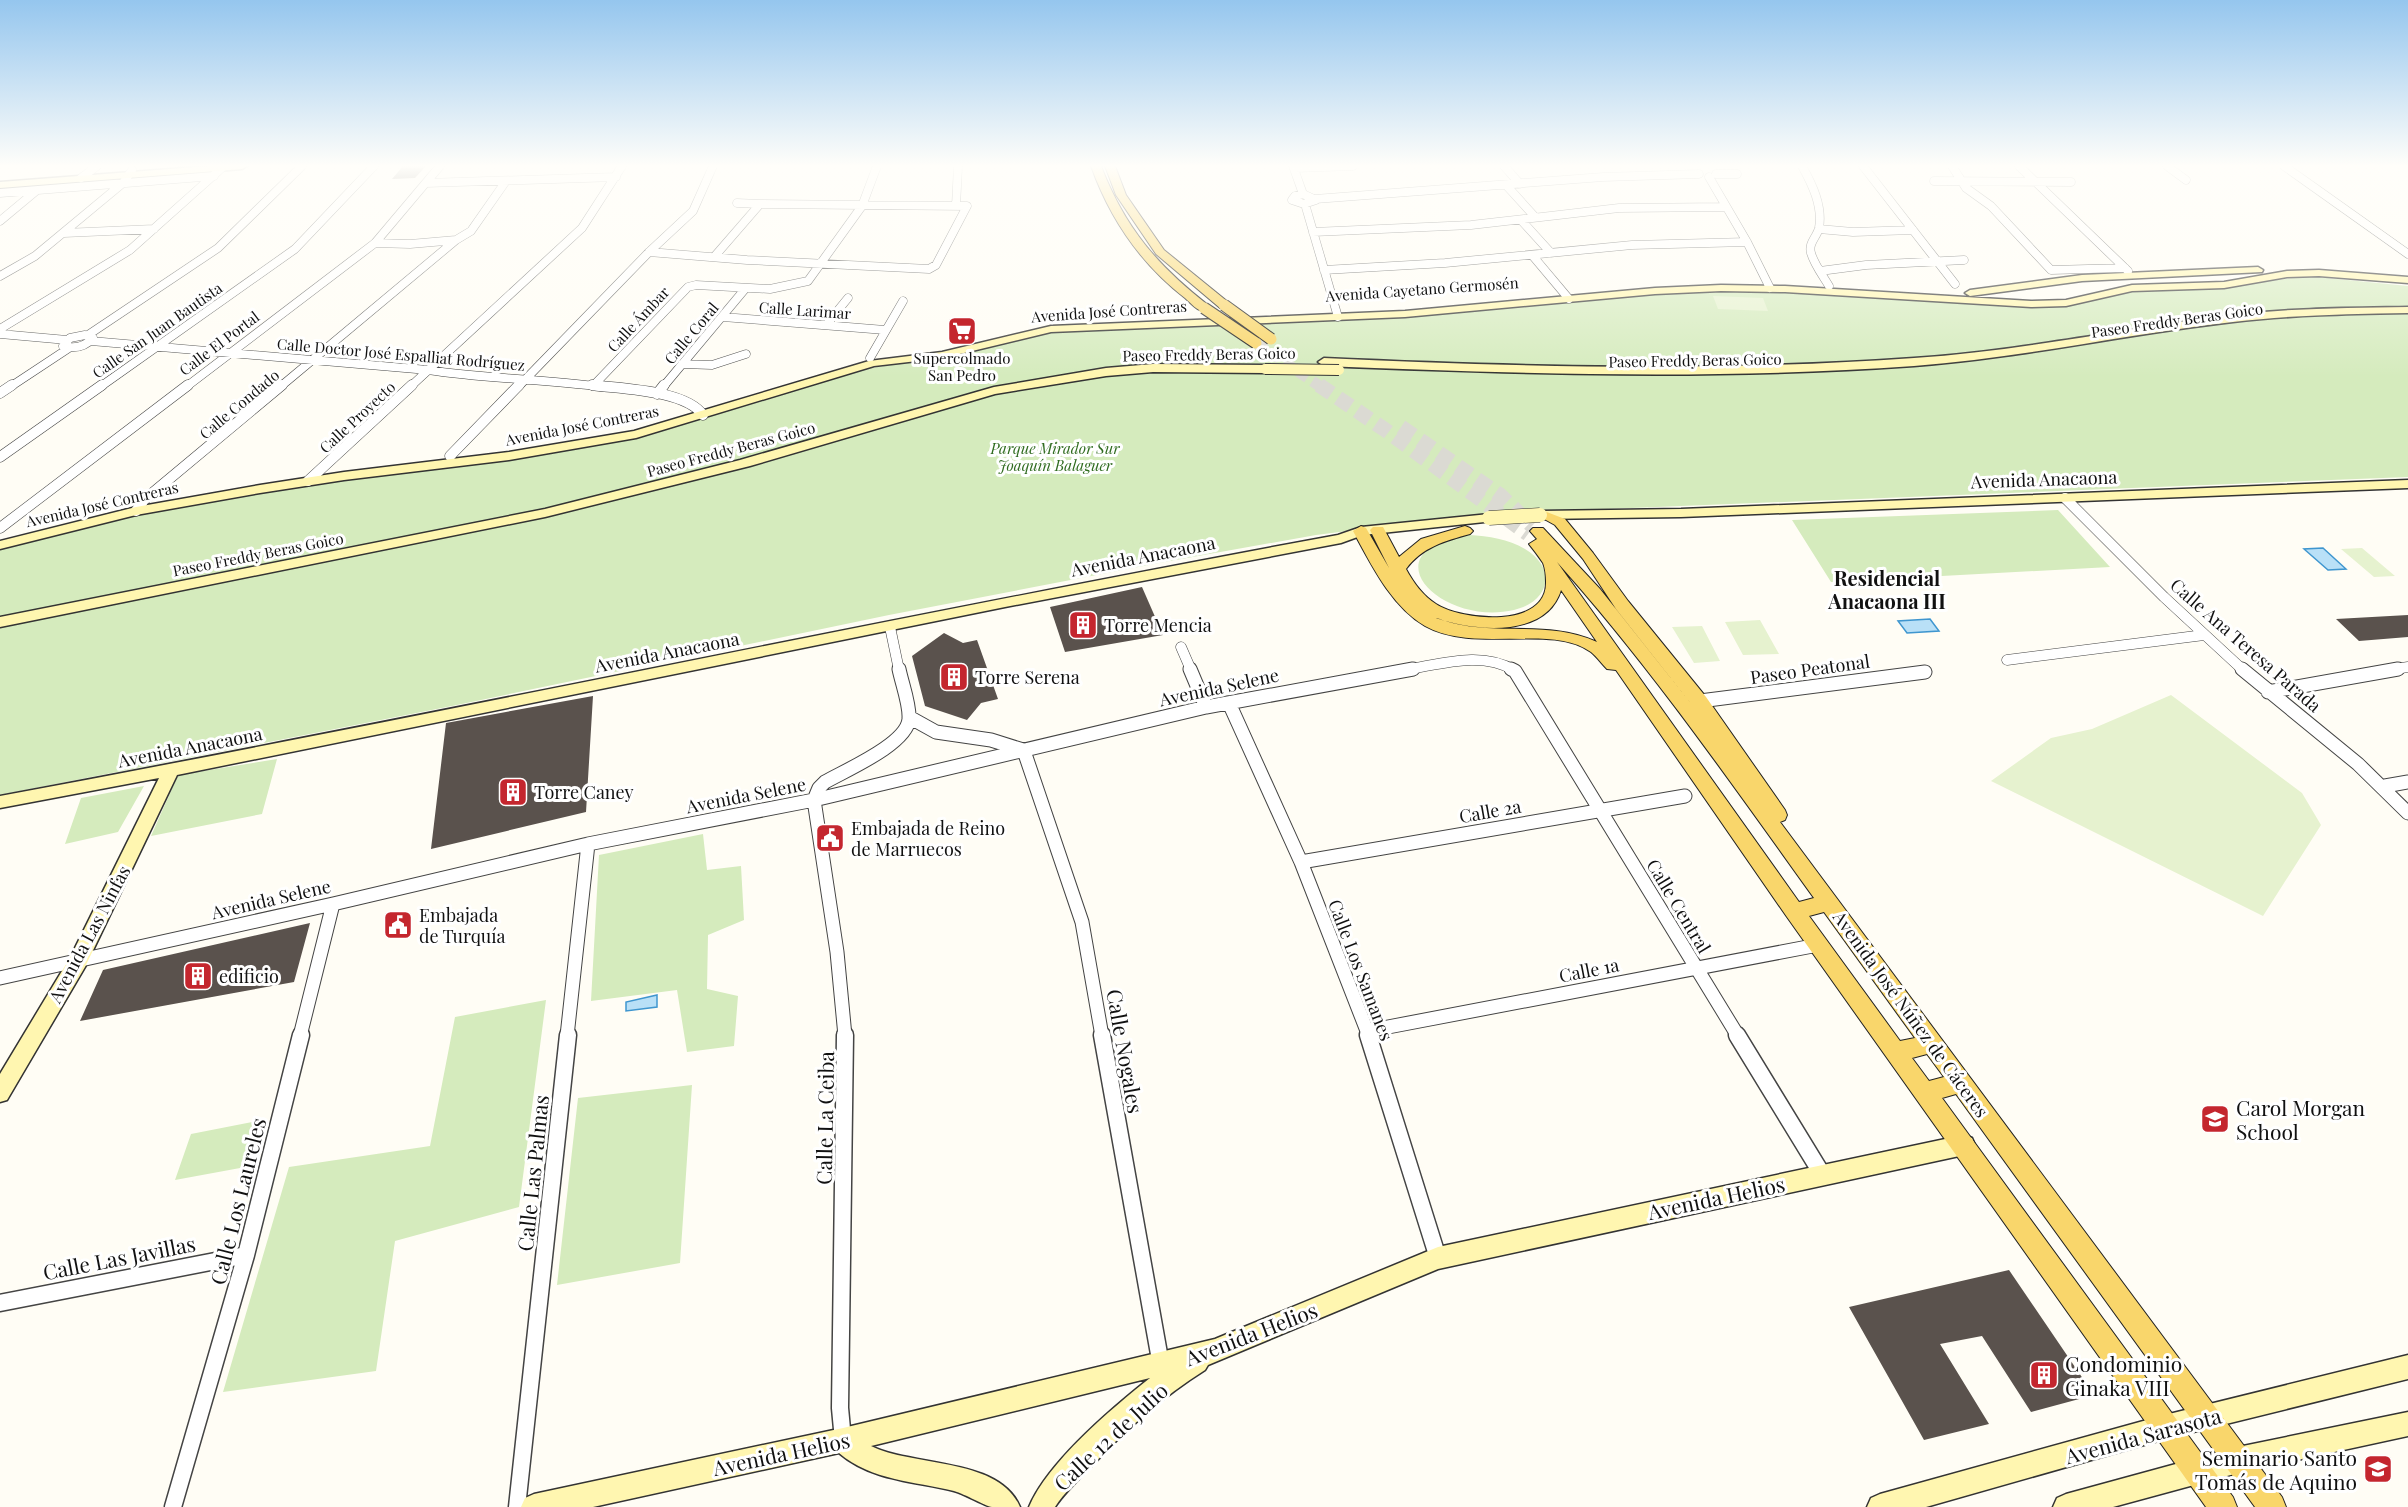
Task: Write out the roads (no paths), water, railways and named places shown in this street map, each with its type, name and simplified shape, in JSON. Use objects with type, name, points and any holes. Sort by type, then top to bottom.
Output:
[{"type":"main road","points":[[1129,236],[1165,278],[1256,343]]},
{"type":"main road","points":[[1149,236],[1160,252],[1229,313],[1271,339]]},
{"type":"main road","points":[[1542,523],[1588,556],[1622,605],[1700,701],[1795,841],[1827,900],[1794,911]]},
{"type":"main road","name":"Avenida José Núñez de Cáceres","points":[[1542,523],[1551,563],[1818,945],[2223,1507]]},
{"type":"main road","name":"Avenida José Núñez de Cáceres","points":[[1542,523],[1587,585],[1652,664],[2272,1507]]},
{"type":"main road","points":[[1398,570],[1408,554],[1417,547],[1465,531]]},
{"type":"main road","points":[[1372,535],[1429,606],[1452,618],[1508,623],[1528,617],[1543,607],[1552,595],[1554,580],[1551,563]]},
{"type":"main road","points":[[1372,535],[1402,599],[1432,623],[1468,634],[1508,636],[1552,633],[1587,644],[1609,659],[1632,693],[1665,727]]},
{"type":"main road","points":[[1896,1052],[1932,1043]]},
{"type":"main road","points":[[1924,1092],[1961,1083]]},
{"type":"street","points":[[0,276],[35,256],[60,236]]},
{"type":"street","points":[[0,329],[130,250],[146,236]]},
{"type":"street","points":[[0,393],[68,344],[89,338],[218,248],[230,236]]},
{"type":"street","name":"Calle San Juan Bautista","points":[[0,457],[295,249],[307,236]]},
{"type":"street","name":"Calle El Portal","points":[[0,528],[375,243],[381,236]]},
{"type":"street","name":"Calle Condado","points":[[136,511],[144,500],[462,236]]},
{"type":"street","name":"Calle Proyecto","points":[[308,481],[573,236]]},
{"type":"street","points":[[450,456],[525,377],[666,236]]},
{"type":"street","points":[[714,257],[732,236]]},
{"type":"street","name":"Calle Ámbar","points":[[594,386],[687,287],[696,285],[770,289],[799,284],[808,280],[840,236]]},
{"type":"street","points":[[650,252],[922,270],[933,267],[950,236]]},
{"type":"street","points":[[1314,236],[1338,314]]},
{"type":"street","points":[[1535,236],[1551,254]]},
{"type":"street","points":[[1744,236],[1768,285]]},
{"type":"street","points":[[1814,236],[1810,252],[1829,286]]},
{"type":"street","points":[[1918,236],[1955,284]]},
{"type":"street","points":[[2019,236],[2051,270],[2125,268]]},
{"type":"street","points":[[2092,236],[2135,276]]},
{"type":"street","points":[[2383,236],[2408,254]]},
{"type":"street","points":[[410,244],[456,240]]},
{"type":"street","points":[[1324,270],[1445,263],[1632,245],[1747,242]]},
{"type":"street","points":[[375,243],[447,248]]},
{"type":"street","points":[[1532,255],[1567,296]]},
{"type":"street","points":[[1820,271],[1964,260]]},
{"type":"street","name":"Avenida Cayetano Germosén","points":[[1229,313],[1437,312],[1567,296],[1768,285],[1967,293],[2067,279],[2313,267],[2408,275]]},
{"type":"street","name":"Avenida Cayetano Germosén","points":[[1768,285],[2006,303],[2056,304],[2132,288],[2211,287],[2287,274],[2319,273],[2408,280]]},
{"type":"street","name":"Avenida Cayetano Germosén","points":[[2256,279],[2324,278],[2408,287]]},
{"type":"street","name":"Calle Coral","points":[[657,394],[745,289]]},
{"type":"street","points":[[826,325],[848,298]]},
{"type":"street","points":[[870,358],[903,301]]},
{"type":"street","name":"Paseo Freddy Beras Goico","points":[[0,612],[545,513],[675,482],[1005,389],[1106,372],[1153,368],[1324,362],[1668,370],[1915,362],[2006,353],[2216,320],[2408,310]]},
{"type":"street","name":"Avenida José Contreras","points":[[0,545],[136,511],[308,481],[540,452],[636,434],[870,358],[944,348],[1050,322],[1229,313]]},
{"type":"street","name":"Avenida José Contreras","points":[[0,536],[144,500],[320,470],[525,446],[629,428],[700,412],[873,363],[943,355],[1024,333],[1229,313]]},
{"type":"street","name":"Calle Larimar","points":[[723,317],[885,330]]},
{"type":"street","name":"Paseo Freddy Beras Goico","points":[[1260,364],[1340,370],[1669,378],[1899,371],[2016,361],[2249,325],[2408,317]]},
{"type":"street","points":[[0,334],[68,344]]},
{"type":"street","name":"Calle Doctor José Espalliat Rodríguez","points":[[89,338],[156,347],[428,370],[468,376],[525,377],[678,398],[700,412]]},
{"type":"street","points":[[682,364],[712,365],[746,354]]},
{"type":"street","name":"Avenida Anacaona","points":[[0,802],[171,771],[1127,579],[1341,539],[1492,523],[1542,523],[1681,513],[2408,484]]},
{"type":"street","name":"Calle Ana Teresa Parada","points":[[2065,498],[2140,575],[2204,635],[2268,692],[2385,786],[2408,813]]},
{"type":"street","name":"Avenida Anacaona","points":[[1372,535],[1465,531],[1492,523]]},
{"type":"street","name":"Paseo Freddy Beras Goico","points":[[0,622],[278,562]]},
{"type":"street","points":[[814,800],[819,788],[825,782],[899,738],[909,726],[890,627]]},
{"type":"street","points":[[2007,660],[2204,635]]},
{"type":"street","points":[[1181,647],[1206,707]]},
{"type":"street","name":"Avenida Selene","points":[[0,978],[333,904],[588,844],[814,800],[1206,707],[1343,680],[1474,658],[1500,662]]},
{"type":"street","name":"Calle Central","points":[[1500,662],[1515,671],[1822,1174]]},
{"type":"street","points":[[2268,692],[2408,667]]},
{"type":"street","name":"Paseo Peatonal","points":[[1700,701],[1925,672]]},
{"type":"street","name":"Calle Los Samanes","points":[[1229,703],[1301,862],[1367,1031],[1438,1258]]},
{"type":"street","points":[[909,717],[920,727],[934,732],[988,739],[1024,751]]},
{"type":"street","name":"Calle Nogales","points":[[1024,751],[1082,922],[1161,1365]]},
{"type":"street","name":"Avenida Las Ninfas","points":[[0,1094],[78,961],[171,771]]},
{"type":"street","points":[[2385,786],[2408,782]]},
{"type":"street","name":"Calle 2a","points":[[1301,862],[1686,796]]},
{"type":"street","name":"Calle La Ceiba","points":[[814,800],[837,952],[845,1032],[840,1408],[843,1440]]},
{"type":"street","name":"Calle Las Palmas","points":[[517,1507],[588,844]]},
{"type":"street","name":"Calle Los Laureles","points":[[173,1507],[246,1255],[333,904]]},
{"type":"street","name":"Calle 1a","points":[[1367,1031],[1818,945]]},
{"type":"street","name":"Avenida Helios","points":[[534,1507],[843,1440],[1215,1352],[1438,1258],[1964,1145]]},
{"type":"street","name":"Calle Las Javillas","points":[[0,1304],[246,1255]]},
{"type":"street","name":"Calle 12 de Julio","points":[[1042,1507],[1046,1496],[1088,1450],[1148,1395],[1182,1370],[1215,1352]]},
{"type":"street","name":"Avenida Sarasota","points":[[1880,1507],[2165,1427],[2408,1367]]},
{"type":"street","points":[[2066,1507],[2238,1460],[2408,1424]]},
{"type":"street","points":[[843,1440],[854,1452],[885,1464],[964,1481],[991,1492],[1007,1507]]},
{"type":"water","points":[[2323,548],[2346,569],[2328,570],[2304,549]]},
{"type":"water","points":[[1930,619],[1939,631],[1907,633],[1898,621]]},
{"type":"water","points":[[657,995],[657,1007],[626,1011],[626,1002]]},
{"type":"tunnel","points":[[1256,343],[1321,387]]},
{"type":"tunnel","points":[[1319,385],[1384,429],[1528,534]]},
{"type":"tunnel","points":[[1401,427],[1500,495],[1532,526]]},
{"type":"place","name":"Supercolmado San Pedro","points":[[962,331]]},
{"type":"place","name":"Torre Mencia","points":[[1083,625]]},
{"type":"place","name":"Torre Serena","points":[[954,677]]},
{"type":"place","name":"Torre Caney","points":[[513,792]]},
{"type":"place","name":"Embajada de Reino de Marruecos","points":[[830,838]]},
{"type":"place","name":"Embajada de Turquía","points":[[398,925]]},
{"type":"place","name":"edificio","points":[[198,976]]},
{"type":"place","name":"Carol Morgan School","points":[[2215,1119]]},
{"type":"place","name":"Condominio Ginaka VIII","points":[[2044,1375]]},
{"type":"place","name":"Seminario Santo Tomás de Aquino","points":[[2378,1469]]},
{"type":"district","name":"Residencial Anacaona III","points":[[1887,588]]},
{"type":"park label","name":"Parque Mirador Sur Joaquín Balaguer","points":[[1055,456]]}]
